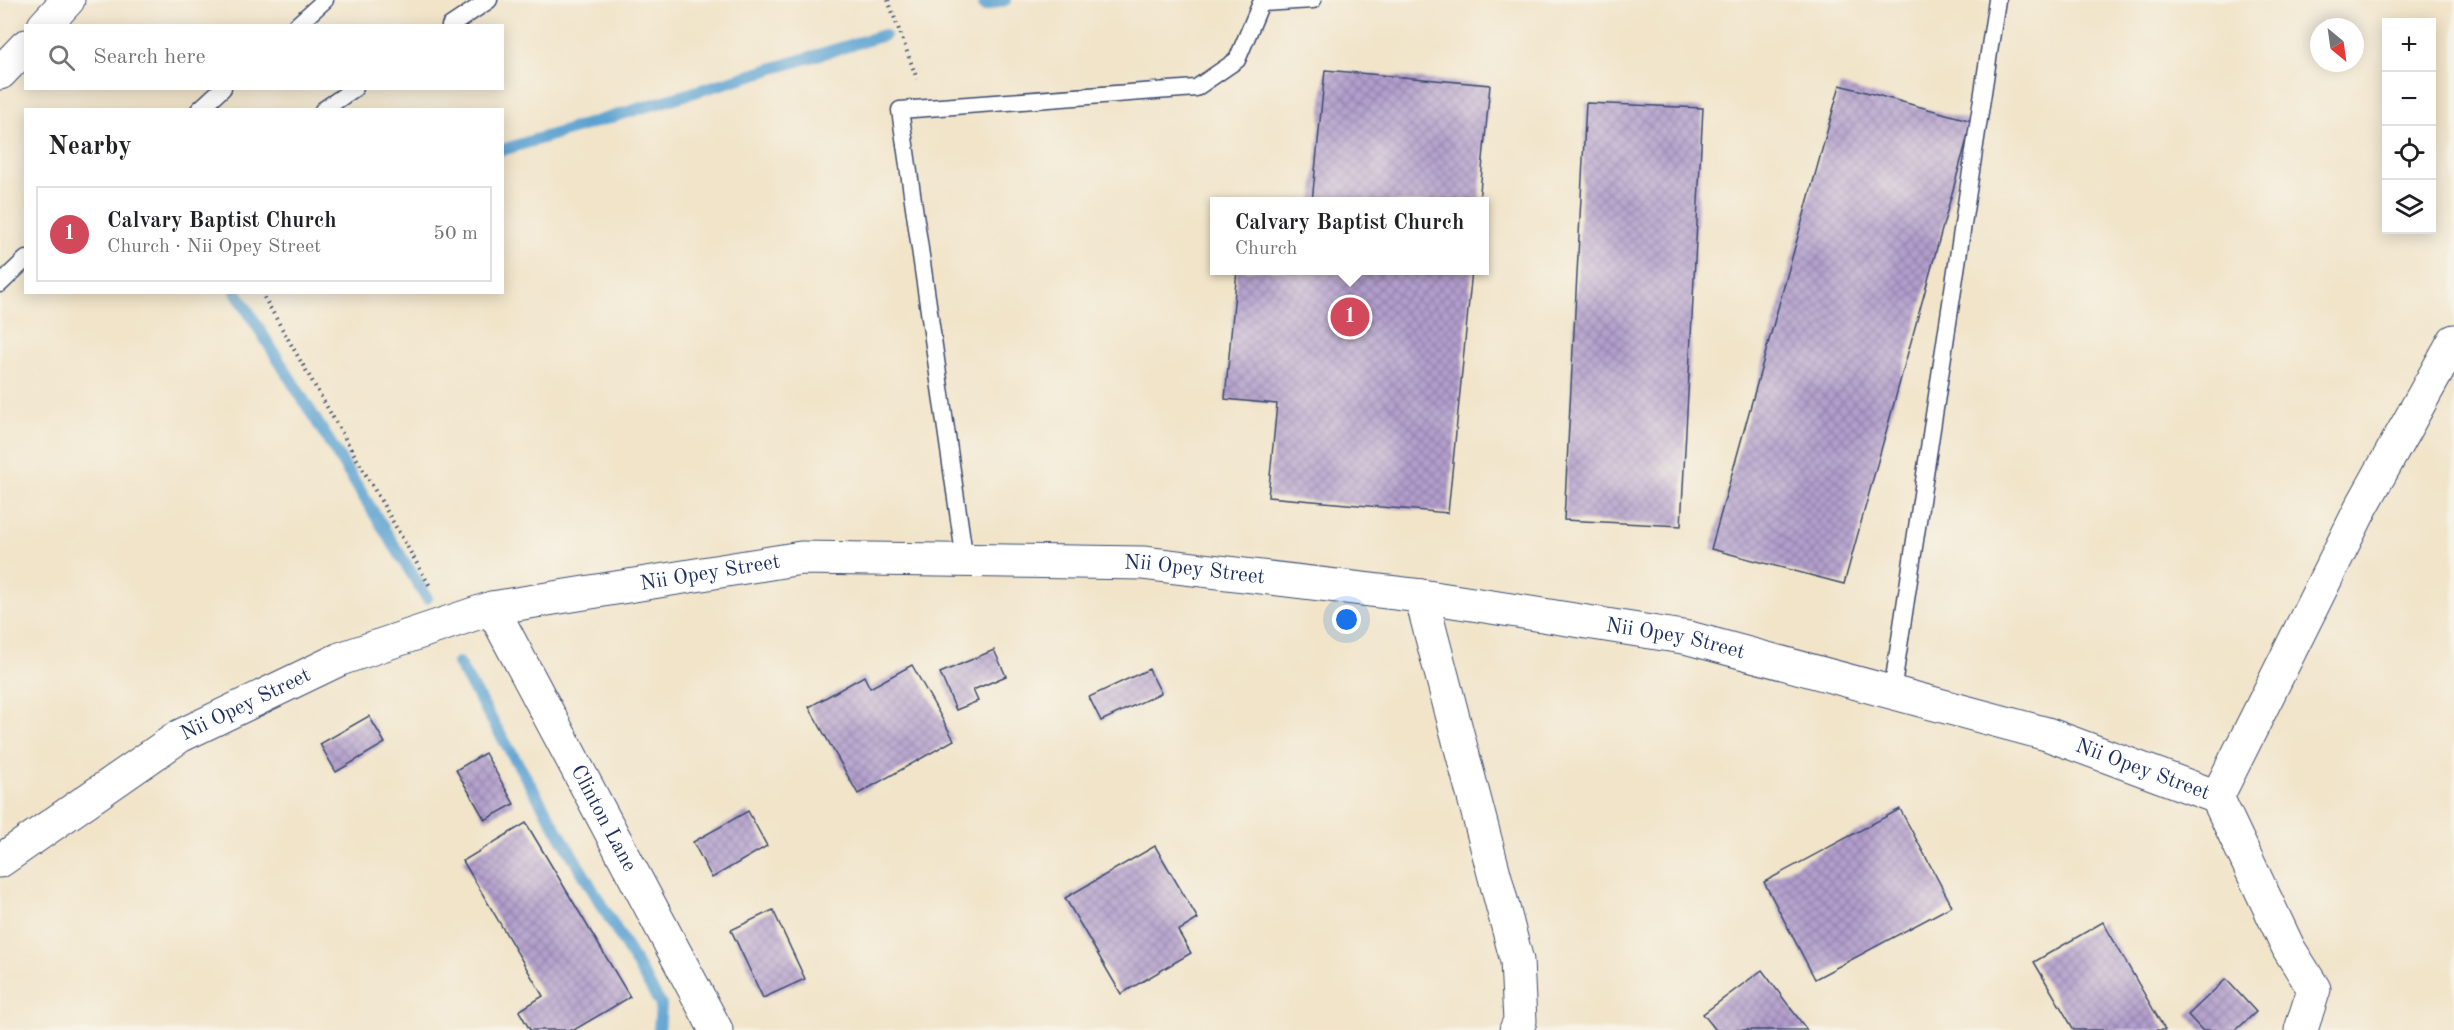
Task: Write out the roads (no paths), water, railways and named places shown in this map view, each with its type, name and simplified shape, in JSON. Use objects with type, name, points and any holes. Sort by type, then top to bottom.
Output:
[{"type":"main road","points":[[46,24],[68,0]]},
{"type":"main road","points":[[0,73],[24,48]]},
{"type":"main road","points":[[2217,797],[2362,506],[2454,340]]},
{"type":"main road","name":"Nii Opey Street","points":[[0,861],[180,736],[340,659],[492,608],[801,558],[1143,563],[1421,596],[1689,638],[2047,734],[2217,797],[2289,948],[2314,989],[2301,1030]]},
{"type":"main road","points":[[1421,596],[1518,962],[1520,1021],[1516,1030]]},
{"type":"main road","name":"Clinton Lane","points":[[492,608],[716,1030]]},
{"type":"lane","points":[[298,24],[325,0]]},
{"type":"lane","points":[[453,24],[489,0]]},
{"type":"lane","points":[[966,561],[900,110],[1196,88],[1237,60],[1261,3],[1313,0]]},
{"type":"lane","points":[[1892,692],[1997,0]]},
{"type":"lane","points":[[201,108],[221,90]]},
{"type":"lane","points":[[326,108],[352,90]]},
{"type":"lane","points":[[0,284],[24,261]]},
{"type":"waterway","points":[[984,6],[1005,0]]},
{"type":"waterway","points":[[504,149],[884,35]]},
{"type":"waterway","points":[[237,294],[427,598]]},
{"type":"waterway","points":[[458,663],[661,1005],[659,1030]]},
{"type":"place","name":"Calvary Baptist Church","points":[[1350,317]]}]
